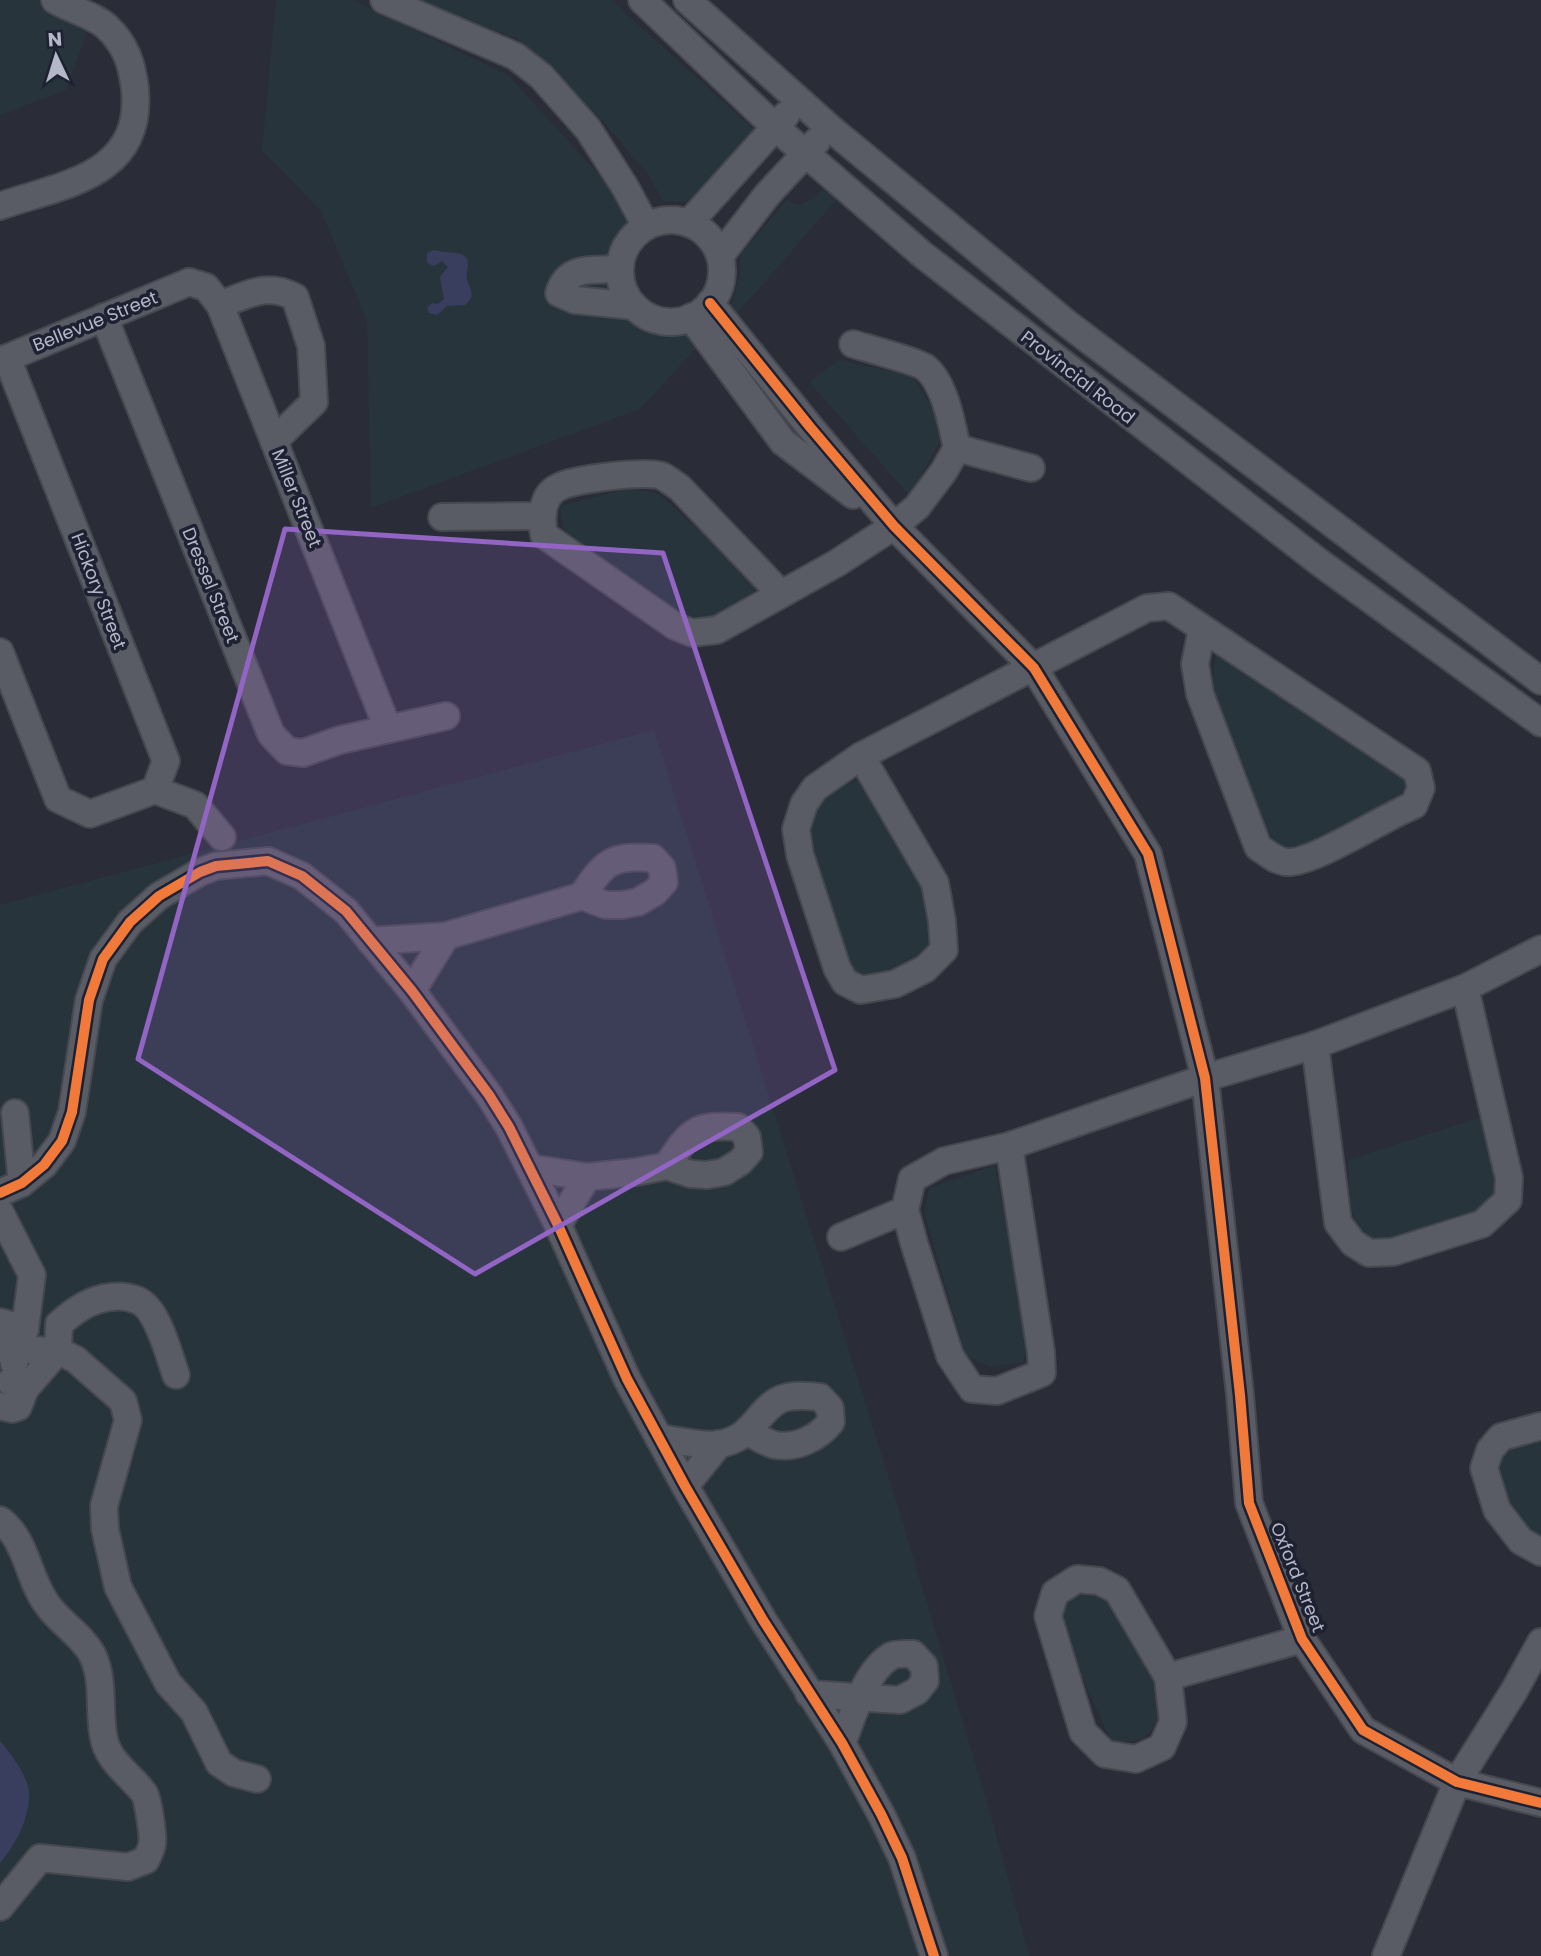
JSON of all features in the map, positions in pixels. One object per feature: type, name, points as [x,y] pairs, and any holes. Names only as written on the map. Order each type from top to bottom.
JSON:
[{"type":"street","points":[[384,0],[515,56],[541,76],[588,129],[646,226]]},
{"type":"street","name":"Provincial Road","points":[[642,0],[775,127],[923,255],[1349,584],[1541,723]]},
{"type":"street","name":"Provincial Road","points":[[687,0],[799,102],[1069,325],[1541,681]]},
{"type":"street","points":[[0,206],[92,175],[124,148],[136,109],[132,66],[121,42],[105,25],[57,1]]},
{"type":"street","points":[[689,223],[799,102]]},
{"type":"street","points":[[720,256],[767,195],[830,128]]},
{"type":"street","points":[[674,220],[689,223],[713,242],[720,256],[720,281],[701,310],[676,321],[661,321],[646,315],[634,306],[626,295],[620,269],[623,252],[632,237],[646,226],[674,220]]},
{"type":"street","points":[[620,269],[573,272],[563,281],[559,293],[575,300],[634,306]]},
{"type":"street","points":[[2,360],[189,282]]},
{"type":"street","name":"Miller Street","points":[[189,282],[206,287],[220,305],[388,729]]},
{"type":"street","name":"Bellevue Street","points":[[2,360],[189,282]]},
{"type":"street","points":[[220,305],[262,289],[282,290],[295,297],[312,346],[314,402],[274,441]]},
{"type":"street","name":"Oxford Street","points":[[701,310],[894,526],[1034,668],[1148,854],[1205,1078],[1240,1395],[1249,1503],[1303,1639],[1363,1730],[1457,1782],[1541,1803]]},
{"type":"street","name":"Dressel Street","points":[[104,317],[271,734],[287,751],[303,752],[446,716]]},
{"type":"street","points":[[781,594],[680,488],[660,475],[633,472],[558,487],[548,497],[541,516],[544,535],[675,626],[692,633],[717,630],[837,563],[894,526],[917,507],[944,471],[957,448],[940,388],[925,367],[853,344]]},
{"type":"street","name":"Hickory Street","points":[[2,360],[166,761],[155,790]]},
{"type":"street","points":[[957,448],[1031,468]]},
{"type":"street","points":[[442,517],[541,516]]},
{"type":"street","points":[[1349,584],[1373,554]]},
{"type":"street","points":[[861,757],[935,883],[944,950],[925,969],[895,984],[861,990],[845,982],[837,968],[800,855],[796,829],[804,804],[815,788],[861,757],[1147,608],[1169,606],[1417,771],[1421,788],[1414,805],[1304,861],[1284,863],[1258,847],[1200,694],[1195,664],[1202,629]]},
{"type":"street","points":[[0,652],[58,799],[90,814],[155,790],[195,805],[222,837]]},
{"type":"street","points":[[11,1188],[44,1165],[62,1141],[72,1112],[89,1000],[103,959],[130,922],[159,896],[200,872],[216,866],[268,861],[302,876],[346,911],[412,991],[489,1095],[530,1168],[627,1379],[685,1486],[809,1694],[842,1743],[881,1814],[902,1858],[934,1956]]},
{"type":"street","points":[[370,941],[446,936],[582,896]]},
{"type":"street","points":[[412,991],[446,936]]},
{"type":"street","points":[[1009,1146],[1042,1373],[997,1391],[972,1389],[950,1356],[905,1210],[912,1179],[944,1161],[1009,1146],[1205,1078],[1315,1045],[1465,988],[1541,949]]},
{"type":"street","points":[[1315,1045],[1338,1223],[1353,1243],[1369,1253],[1393,1252],[1482,1224],[1508,1200],[1509,1178],[1465,988]]},
{"type":"street","points":[[11,1188],[15,1113]]},
{"type":"street","points":[[530,1168],[587,1177],[667,1166]]},
{"type":"street","points":[[558,1225],[587,1177]]},
{"type":"street","points":[[841,1237],[905,1210]]},
{"type":"street","points":[[0,1212],[32,1275],[11,1338],[6,1399]]},
{"type":"street","points":[[6,1399],[58,1351],[59,1324],[96,1299],[120,1296],[139,1300],[160,1328],[176,1375]]},
{"type":"street","points":[[11,1338],[58,1351],[75,1359],[123,1401],[128,1420],[104,1506],[105,1529],[118,1587],[167,1683],[194,1712],[219,1763],[234,1773],[257,1779]]},
{"type":"street","points":[[1541,1426],[1501,1437],[1490,1450],[1484,1468],[1497,1510],[1521,1541],[1541,1552]]},
{"type":"street","points":[[659,1438],[719,1444],[748,1432]]},
{"type":"street","points":[[685,1486],[719,1444]]},
{"type":"street","points":[[0,1520],[10,1528],[22,1547],[31,1578],[48,1606],[92,1653],[98,1672],[103,1708],[102,1729],[106,1746],[129,1778],[146,1795],[153,1843],[146,1860],[128,1867],[40,1858],[0,1907]]},
{"type":"street","points":[[1077,1579],[1099,1581],[1117,1590],[1168,1677],[1173,1721],[1162,1746],[1136,1759],[1105,1754],[1083,1732],[1048,1616],[1055,1592],[1077,1579]]},
{"type":"street","points":[[1168,1677],[1303,1639]]},
{"type":"street","points":[[1387,1956],[1457,1782],[1541,1642]]},
{"type":"street","points":[[809,1694],[860,1698],[842,1743]]},
{"type":"highlighted area","points":[[285,529],[663,553],[835,1070],[475,1274],[138,1059]]},
{"type":"shaded area","points":[[0,0],[40,0],[88,30],[66,90],[0,115]]},
{"type":"shaded area","points":[[276,0],[353,0],[508,75],[614,191],[633,222],[620,235],[613,254],[615,281],[624,311],[656,336],[694,336],[702,342],[640,409],[371,508],[367,321],[321,211],[262,151]]},
{"type":"shaded area","points":[[415,0],[611,0],[758,133],[687,202],[663,201],[647,173],[598,116],[544,69],[516,38]]},
{"type":"shaded area","points":[[823,189],[837,199],[736,315],[731,305],[740,275],[740,255],[787,199],[797,205],[811,200]]},
{"type":"shaded area","points":[[839,360],[913,376],[935,413],[941,439],[910,496],[809,382]]},
{"type":"shaded area","points":[[630,488],[659,494],[760,586],[719,619],[677,618],[564,534],[560,506]]},
{"type":"shaded area","points":[[1216,654],[1406,772],[1410,792],[1300,851],[1274,843],[1210,695]]},
{"type":"shaded area","points":[[654,730],[897,1504],[991,1816],[1029,1956],[0,1956],[0,905]]},
{"type":"shaded area","points":[[858,779],[927,887],[937,944],[897,978],[859,978],[841,965],[807,835],[822,798]]},
{"type":"shaded area","points":[[1485,1116],[1500,1173],[1498,1191],[1482,1211],[1390,1244],[1368,1242],[1353,1214],[1348,1160]]},
{"type":"shaded area","points":[[995,1165],[1028,1343],[1023,1362],[990,1367],[965,1355],[924,1212],[929,1188]]},
{"type":"shaded area","points":[[1541,1440],[1541,1542],[1512,1512],[1498,1482],[1496,1467],[1499,1455],[1508,1446]]},
{"type":"shaded area","points":[[1091,1590],[1110,1600],[1153,1675],[1161,1715],[1151,1731],[1137,1740],[1111,1741],[1057,1621],[1062,1603]]},
{"type":"water","points":[[434,250],[466,257],[467,280],[472,293],[471,299],[465,305],[447,306],[437,315],[429,313],[427,308],[444,299],[440,277],[448,267],[442,261],[434,266],[427,263],[427,253]]},
{"type":"water","points":[[0,1741],[22,1773],[28,1786],[29,1802],[20,1831],[0,1863]]},
{"type":"cycle path","points":[[710,303],[894,526],[1034,668],[1148,854],[1205,1078],[1240,1395],[1249,1503],[1302,1639],[1363,1730],[1457,1782],[1541,1803]]},
{"type":"cycle path","points":[[0,1193],[22,1183],[44,1165],[62,1141],[72,1112],[89,1000],[103,959],[130,922],[159,896],[200,872],[216,866],[268,861],[302,876],[346,911],[412,991],[489,1095],[509,1127],[558,1225],[627,1379],[763,1620],[842,1743],[881,1814],[902,1858],[934,1956]]}]
